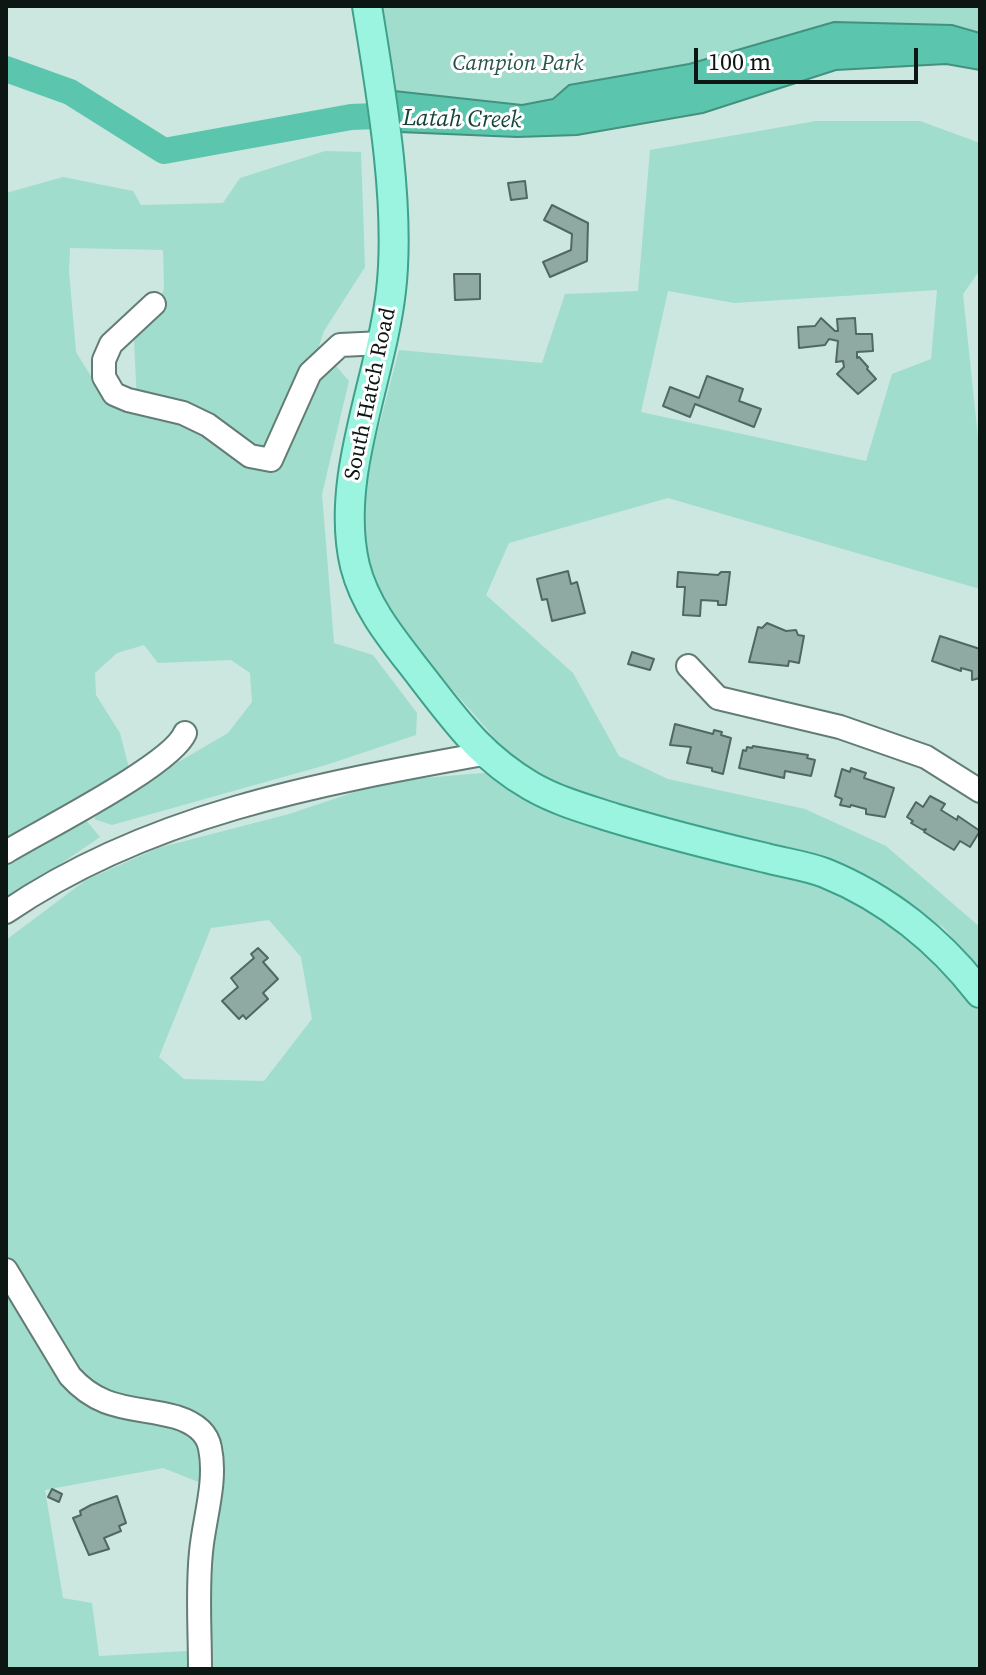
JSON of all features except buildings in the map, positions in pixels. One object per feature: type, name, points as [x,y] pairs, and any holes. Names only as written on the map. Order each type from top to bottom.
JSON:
[{"type":"main road","name":"South Hatch Road","points":[[367,6],[389,171],[394,241],[392,289],[383,343],[359,440],[351,486],[349,531],[363,593],[389,637],[483,754],[532,787],[573,805],[657,831],[825,873],[911,922],[938,944],[980,993]]},
{"type":"street","points":[[154,304],[111,344],[104,360],[104,377],[114,394],[183,413],[208,425],[250,456],[271,460],[310,373],[340,345],[383,343]]},
{"type":"street","points":[[688,666],[718,698],[840,727],[926,757],[980,791]]},
{"type":"street","points":[[6,852],[174,751],[185,733]]},
{"type":"street","points":[[6,912],[39,889],[118,848],[215,813],[312,787],[483,754]]},
{"type":"street","points":[[6,1270],[80,1388],[102,1402],[189,1422],[206,1437],[212,1476],[201,1554],[200,1669]]},
{"type":"green space","name":"Campion Park","points":[[383,6],[980,6],[980,53],[948,46],[698,89],[395,124]]},
{"type":"green space","points":[[816,121],[920,121],[980,143],[980,270],[963,294],[980,457],[980,589],[668,498],[509,543],[486,595],[573,673],[619,756],[668,779],[805,809],[886,846],[980,927],[980,971],[944,928],[886,890],[558,785],[505,750],[410,641],[375,581],[361,526],[364,483],[399,350],[542,363],[565,294],[638,291],[650,150]],"holes":[[[937,290],[931,359],[892,374],[866,461],[641,412],[668,291],[734,303]]]},
{"type":"green space","points":[[325,151],[361,152],[365,267],[324,331],[319,346],[349,381],[322,494],[334,643],[373,655],[417,713],[416,735],[326,765],[112,825],[94,819],[103,808],[85,819],[100,837],[6,901],[6,193],[63,177],[133,191],[141,205],[223,203],[240,178]],"holes":[[[70,248],[163,250],[164,288],[158,307],[134,341],[137,403],[102,394],[76,352]],[[144,645],[158,663],[231,660],[250,673],[252,702],[228,733],[134,788],[120,733],[96,695],[95,673],[117,653]]]},
{"type":"green space","points":[[495,772],[612,834],[706,855],[844,893],[899,927],[949,969],[980,1008],[980,1669],[6,1669],[6,940],[86,880],[158,848],[289,814],[388,781]],"holes":[[[269,920],[301,957],[312,1019],[264,1081],[184,1079],[159,1057],[211,928]],[[163,1468],[201,1483],[187,1651],[99,1656],[92,1603],[63,1598],[45,1490]]]},
{"type":"water","points":[[834,22],[952,25],[980,33],[980,70],[946,64],[836,70],[703,113],[577,135],[517,137],[399,132],[394,91],[522,105],[553,99],[569,85],[689,64]]},
{"type":"waterway","name":"Latah Creek","points":[[6,69],[70,92],[164,151],[351,117],[402,115]]}]
